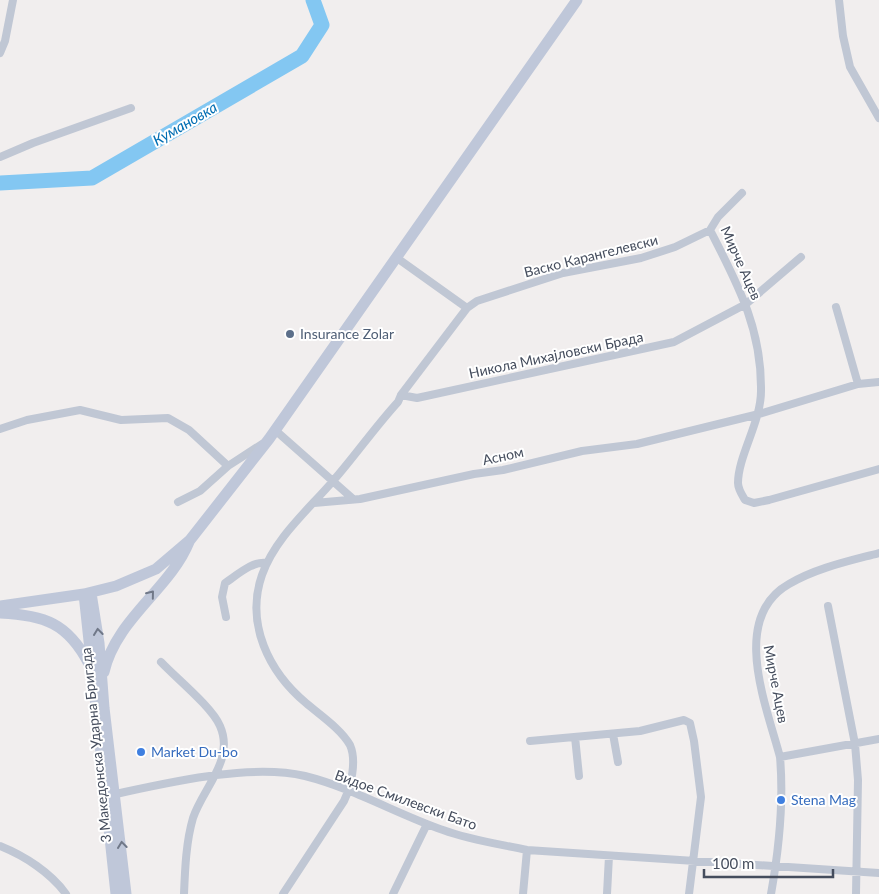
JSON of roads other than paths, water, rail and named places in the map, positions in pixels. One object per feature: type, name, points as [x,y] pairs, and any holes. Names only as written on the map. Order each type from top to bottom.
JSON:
[{"type":"main road","points":[[0,606],[88,593],[116,586],[156,569],[190,540],[272,435],[577,0]]},
{"type":"main road","points":[[116,894],[111,795],[94,693],[98,677],[114,645],[132,618],[184,556],[190,540]]},
{"type":"main road","points":[[88,593],[98,677]]},
{"type":"main road","points":[[0,613],[29,614],[65,630],[82,650],[98,677]]},
{"type":"main road","name":"3 Македонска Ударна Бригада","points":[[111,795],[126,894]]},
{"type":"street","points":[[0,53],[5,41],[13,0]]},
{"type":"street","points":[[839,0],[843,36],[850,67],[879,118]]},
{"type":"street","points":[[0,157],[33,143],[131,108]]},
{"type":"street","name":"Мирче Ацев","points":[[742,193],[718,217],[710,230],[746,304],[757,346],[762,391],[759,414],[738,482],[745,500],[754,503],[770,500],[879,469]]},
{"type":"street","name":"Васко Карангелевски","points":[[401,395],[467,308],[492,295],[563,273],[642,258],[675,248],[710,230]]},
{"type":"street","name":"Никола Михајловски Брада","points":[[401,395],[417,398],[674,342],[746,304],[801,257]]},
{"type":"street","points":[[396,258],[467,308]]},
{"type":"street","points":[[836,307],[858,384]]},
{"type":"street","points":[[759,414],[858,384],[879,382]]},
{"type":"street","points":[[283,894],[349,792],[353,763],[350,746],[341,734],[281,680],[270,662],[264,645],[257,609],[262,577],[267,563],[291,528],[333,482],[398,402],[401,395]]},
{"type":"street","points":[[0,429],[27,420],[80,410],[120,420],[168,418],[190,430],[228,466]]},
{"type":"street","name":"Асном","points":[[314,503],[352,498],[360,499],[474,474],[502,470],[582,451],[637,444],[759,414]]},
{"type":"street","points":[[178,502],[200,491],[228,466],[272,435],[352,498]]},
{"type":"street","name":"Мирче Ацев","points":[[771,894],[776,865],[781,808],[780,758],[758,670],[755,647],[756,628],[772,598],[787,585],[812,573],[879,553]]},
{"type":"street","points":[[226,617],[222,597],[225,584],[252,565],[260,562],[267,563]]},
{"type":"street","points":[[828,606],[855,744],[858,780],[856,894]]},
{"type":"street","points":[[161,662],[219,724],[224,736],[220,767],[207,788],[194,817],[186,862],[184,894]]},
{"type":"street","points":[[530,741],[640,732],[684,720],[690,723],[701,797],[699,830],[692,860],[689,894]]},
{"type":"street","points":[[613,734],[618,762]]},
{"type":"street","points":[[576,737],[579,776]]},
{"type":"street","points":[[780,758],[879,739]]},
{"type":"street","name":"Видое Смилевски Бато","points":[[111,795],[237,773],[284,773],[306,776],[427,824],[472,839],[527,850],[879,873]]},
{"type":"street","points":[[394,894],[427,824]]},
{"type":"street","points":[[0,846],[31,862],[59,884],[66,894]]},
{"type":"street","points":[[523,894],[527,850]]},
{"type":"street","points":[[607,894],[609,856]]},
{"type":"waterway","name":"Кумановка","points":[[0,183],[92,178],[302,56],[322,25],[313,0]]},
{"type":"place","name":"Insurance Zolar","points":[[290,334]]},
{"type":"place","name":"Market Du-bo","points":[[141,752]]},
{"type":"place","name":"Stena Mag","points":[[781,800]]}]
